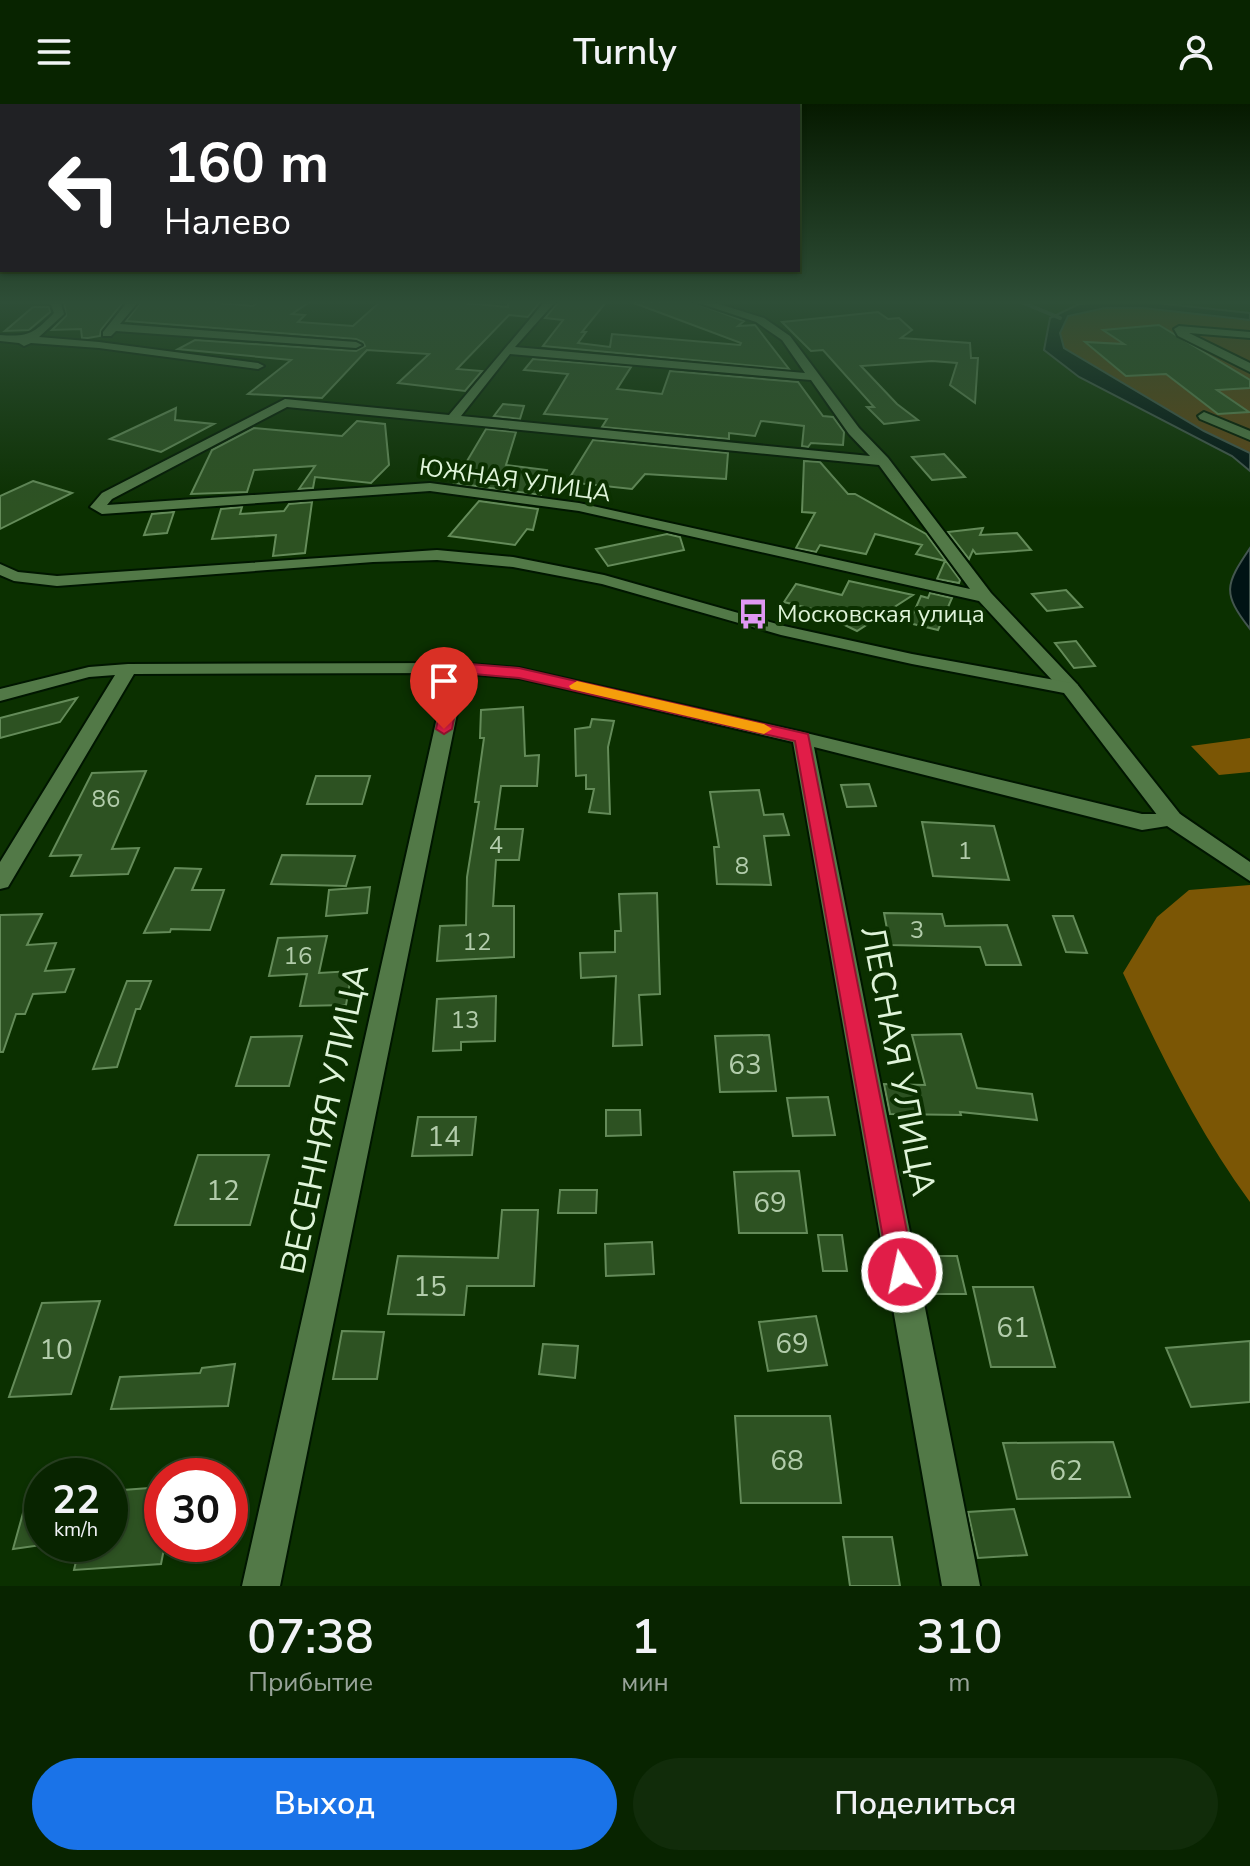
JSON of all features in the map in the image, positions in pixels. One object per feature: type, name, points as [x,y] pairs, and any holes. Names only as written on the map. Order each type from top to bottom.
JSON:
[{"type":"street","name":"ЮЖНАЯ УЛИЦА","points":[[491,370],[452,419],[285,403],[107,496],[97,507],[102,510],[430,487],[579,507],[985,597]]},
{"type":"street","points":[[736,370],[814,377]]},
{"type":"street","points":[[809,370],[854,431],[883,461],[985,597],[1070,688],[1172,819],[1250,873]]},
{"type":"street","points":[[1204,416],[1250,436]]},
{"type":"street","points":[[452,419],[883,461]]},
{"type":"street","points":[[0,569],[14,576],[57,581],[373,557],[437,555],[513,562],[604,580],[781,630],[912,659],[1070,688]]},
{"type":"street","points":[[0,695],[89,672],[128,669],[457,668],[519,673],[802,738],[1142,822],[1172,819]]},
{"type":"street","name":"ВЕСЕННЯЯ УЛИЦА","points":[[261,1586],[457,668]]},
{"type":"street","points":[[0,881],[128,669]]},
{"type":"street","name":"ЛЕСНАЯ УЛИЦА","points":[[802,738],[961,1586]]},
{"type":"shaded area","points":[[1070,370],[1101,370],[1204,431],[1250,453],[1250,471],[1232,456]]},
{"type":"shaded area","points":[[1101,370],[1250,370],[1250,453],[1204,431]]},
{"type":"shaded area","points":[[1250,548],[1250,629],[1235,606],[1230,589],[1236,571]]},
{"type":"shaded area","points":[[1250,738],[1250,772],[1219,775],[1191,746]]},
{"type":"shaded area","points":[[1250,885],[1250,1202],[1213,1148],[1181,1091],[1123,973],[1157,917],[1189,890]]},
{"type":"building","points":[[278,370],[348,370],[322,398],[248,394]]},
{"type":"building","points":[[412,370],[482,371],[465,391],[398,383]]},
{"type":"building","points":[[526,370],[629,370],[617,389],[662,394],[670,371],[798,382],[823,416],[833,417],[844,432],[843,445],[811,443],[808,447],[802,446],[804,426],[761,421],[755,436],[729,433],[729,439],[602,427],[607,419],[544,414],[568,374]]},
{"type":"building","points":[[841,370],[865,370],[897,404],[918,420],[884,424],[867,407],[874,407]]},
{"type":"building","points":[[955,370],[977,370],[975,403],[950,385]]},
{"type":"building","points":[[1119,370],[1234,370],[1250,380],[1250,388],[1217,390],[1249,412],[1218,414],[1166,374],[1126,376]]},
{"type":"building","points":[[503,404],[524,406],[520,419],[494,416]]},
{"type":"building","points":[[176,408],[175,420],[214,424],[161,452],[110,439]]},
{"type":"building","points":[[357,421],[385,424],[389,465],[371,483],[315,477],[313,488],[299,489],[315,466],[254,470],[247,492],[191,494],[212,450],[254,428],[342,436]]},
{"type":"building","points":[[486,429],[516,432],[506,465],[547,470],[541,495],[454,483]]},
{"type":"building","points":[[593,440],[728,453],[726,479],[645,474],[632,489],[567,482]]},
{"type":"building","points":[[944,454],[965,477],[932,480],[912,457]]},
{"type":"building","points":[[804,461],[820,462],[848,494],[855,494],[926,534],[960,580],[959,583],[937,579],[945,561],[916,554],[922,545],[875,534],[866,554],[820,545],[816,552],[796,548],[815,513],[802,512]]},
{"type":"building","points":[[33,481],[72,493],[0,529],[0,496]]},
{"type":"building","points":[[479,501],[538,509],[533,530],[527,529],[515,545],[449,536]]},
{"type":"building","points":[[312,502],[305,553],[273,556],[276,535],[212,539],[221,509],[242,507],[240,514],[284,511],[289,504]]},
{"type":"building","points":[[174,512],[167,533],[144,535],[152,514]]},
{"type":"building","points":[[983,528],[980,535],[1017,533],[1031,550],[976,554],[973,550],[969,559],[948,532]]},
{"type":"building","points":[[667,534],[680,537],[684,550],[608,566],[596,549]]},
{"type":"building","points":[[849,581],[913,595],[857,631],[812,609],[784,602],[796,584],[842,595]]},
{"type":"building","points":[[1066,590],[1082,607],[1047,611],[1032,594]]},
{"type":"building","points":[[930,593],[952,598],[938,630],[909,623],[921,596],[928,598]]},
{"type":"building","points":[[1076,641],[1095,666],[1074,668],[1055,643]]},
{"type":"building","points":[[77,698],[60,722],[0,738],[0,718]]},
{"type":"building","points":[[523,707],[525,756],[539,755],[537,786],[501,786],[495,829],[523,829],[519,860],[496,860],[493,906],[514,906],[514,957],[437,961],[440,926],[466,925],[467,877],[479,802],[475,802],[484,738],[480,738],[481,710]]},
{"type":"building","points":[[592,719],[614,721],[608,747],[610,814],[589,812],[594,789],[586,789],[586,775],[576,776],[575,729],[590,727]]},
{"type":"building","points":[[146,771],[112,849],[139,848],[128,874],[71,876],[81,855],[50,856],[92,773]]},
{"type":"building","points":[[316,776],[370,776],[362,804],[307,804]]},
{"type":"building","points":[[869,784],[876,806],[847,807],[841,785]]},
{"type":"building","points":[[759,790],[764,815],[783,814],[789,835],[764,836],[771,885],[717,884],[714,847],[719,847],[710,792]]},
{"type":"building","points":[[922,822],[994,826],[1009,880],[933,876]]},
{"type":"building","points":[[282,855],[355,856],[346,886],[271,884]]},
{"type":"building","points":[[175,868],[201,869],[192,890],[224,890],[210,930],[171,929],[170,932],[144,933]]},
{"type":"building","points":[[370,887],[367,913],[326,916],[329,890]]},
{"type":"building","points":[[657,893],[660,994],[639,995],[642,1045],[613,1046],[616,976],[581,978],[580,953],[615,952],[615,931],[621,931],[619,894]]},
{"type":"building","points":[[884,913],[942,914],[945,926],[1007,925],[1021,965],[986,965],[980,947],[890,945]]},
{"type":"building","points":[[42,914],[27,945],[56,943],[45,971],[74,969],[65,992],[33,994],[25,1014],[16,1014],[3,1052],[0,1052],[0,915]]},
{"type":"building","points":[[1053,916],[1073,916],[1087,953],[1066,952]]},
{"type":"building","points":[[327,936],[319,973],[352,971],[346,1005],[300,1006],[307,974],[269,976],[278,938]]},
{"type":"building","points":[[127,981],[151,981],[140,1009],[136,1009],[117,1067],[93,1069]]},
{"type":"building","points":[[496,996],[495,1041],[461,1042],[461,1050],[433,1051],[437,999]]},
{"type":"building","points":[[961,1034],[977,1088],[1032,1094],[1037,1120],[960,1112],[961,1115],[890,1114],[884,1084],[925,1085],[912,1035]]},
{"type":"building","points":[[769,1035],[776,1091],[720,1092],[715,1036]]},
{"type":"building","points":[[302,1036],[289,1086],[236,1086],[251,1037]]},
{"type":"building","points":[[828,1097],[835,1135],[793,1136],[787,1098]]},
{"type":"building","points":[[606,1110],[640,1110],[641,1135],[606,1136]]},
{"type":"building","points":[[418,1117],[476,1117],[472,1155],[412,1156]]},
{"type":"building","points":[[198,1155],[269,1155],[250,1225],[175,1225]]},
{"type":"building","points":[[799,1171],[807,1233],[739,1233],[734,1172]]},
{"type":"building","points":[[560,1190],[597,1190],[596,1213],[558,1213]]},
{"type":"building","points":[[502,1210],[538,1210],[534,1286],[467,1286],[464,1315],[388,1314],[398,1256],[498,1258]]},
{"type":"building","points":[[818,1235],[842,1235],[847,1271],[823,1271]]},
{"type":"building","points":[[652,1242],[654,1274],[606,1276],[605,1244]]},
{"type":"building","points":[[918,1256],[957,1256],[966,1294],[925,1294]]},
{"type":"building","points":[[973,1287],[1033,1287],[1055,1367],[991,1367]]},
{"type":"building","points":[[100,1301],[71,1394],[9,1397],[42,1303]]},
{"type":"building","points":[[816,1316],[827,1365],[768,1371],[759,1322]]},
{"type":"building","points":[[342,1331],[384,1332],[377,1379],[333,1379]]},
{"type":"building","points":[[1250,1341],[1250,1402],[1191,1407],[1166,1348]]},
{"type":"building","points":[[543,1344],[578,1346],[575,1378],[539,1374]]},
{"type":"building","points":[[235,1364],[228,1406],[111,1409],[120,1377],[200,1373],[202,1368]]},
{"type":"building","points":[[735,1416],[830,1416],[841,1503],[741,1503]]},
{"type":"building","points":[[1113,1442],[1130,1497],[1017,1499],[1003,1443]]},
{"type":"building","points":[[144,1488],[144,1562],[161,1564],[74,1570],[76,1562],[128,1562],[128,1490]]},
{"type":"building","points":[[1014,1509],[1027,1555],[978,1558],[968,1512]]},
{"type":"building","points":[[24,1510],[24,1547],[13,1549]]},
{"type":"building","points":[[843,1537],[892,1537],[900,1586],[850,1586]]},
{"type":"slow traffic","points":[[577,686],[764,729]]},
{"type":"place","name":"Московская улица","points":[[753,614]]},
{"type":"route","points":[[444,729],[457,668],[519,673],[802,738],[902,1272]]}]
